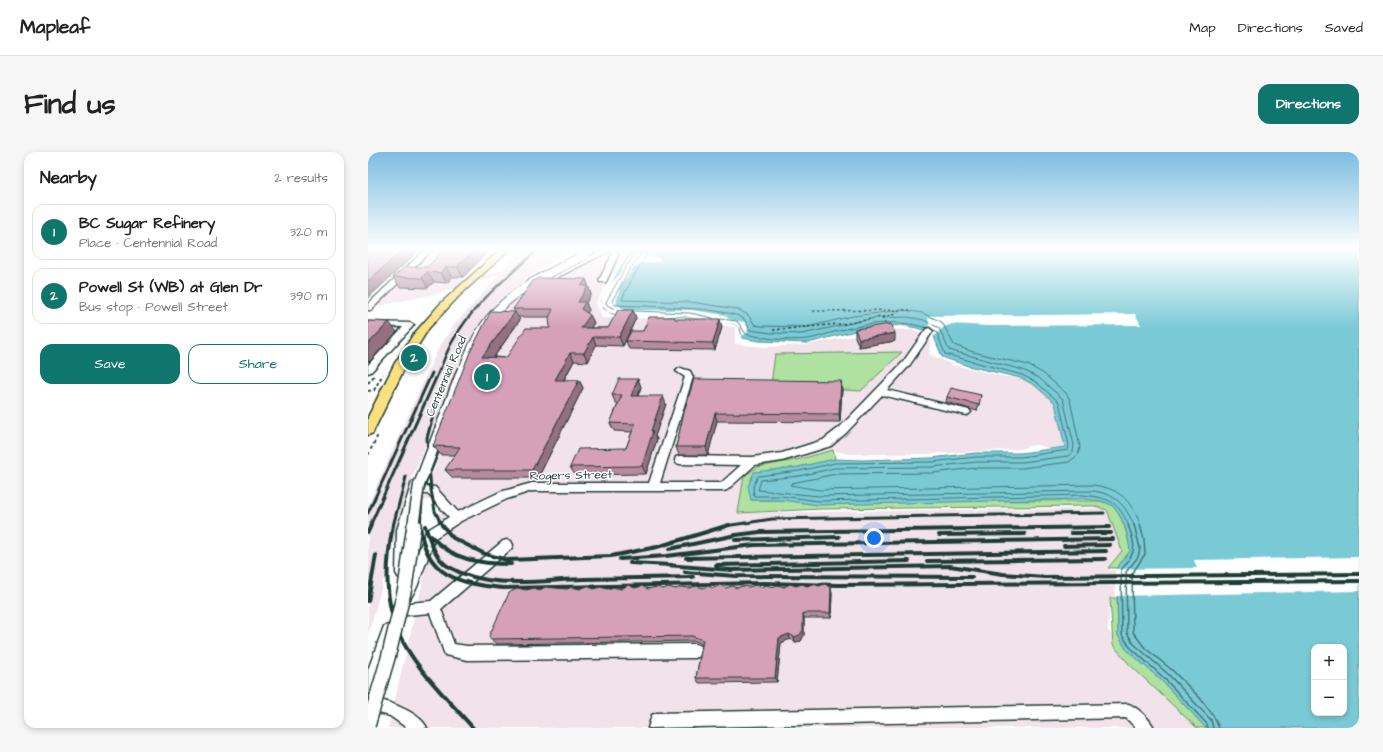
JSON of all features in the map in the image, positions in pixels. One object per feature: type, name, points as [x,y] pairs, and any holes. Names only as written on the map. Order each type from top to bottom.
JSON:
[{"type":"main road","points":[[368,430],[416,338],[436,314],[477,275]]},
{"type":"street","points":[[368,308],[403,275]]},
{"type":"street","points":[[368,726],[388,658],[405,588],[419,485],[468,356],[483,327],[502,306],[534,281],[546,275]]},
{"type":"street","name":"Centennial Road","points":[[397,610],[402,568],[403,530],[414,490],[460,367],[474,337],[485,321],[500,307],[524,290],[556,275]]},
{"type":"street","points":[[602,280],[605,275]]},
{"type":"street","points":[[368,324],[410,325],[372,372]]},
{"type":"street","points":[[680,460],[752,461],[782,457],[827,443],[906,364],[929,331]]},
{"type":"street","points":[[653,487],[689,377],[687,373],[680,371]]},
{"type":"street","points":[[880,391],[966,412]]},
{"type":"street","name":"Rogers Street","points":[[397,610],[413,583],[430,535],[457,518],[504,495],[532,487],[724,487],[752,461]]},
{"type":"street","points":[[414,490],[431,490],[457,518]]},
{"type":"street","points":[[368,689],[397,610],[434,607],[507,545]]},
{"type":"street","points":[[434,607],[450,650],[467,653],[694,651]]},
{"type":"street","points":[[368,703],[393,710],[420,728]]},
{"type":"street","points":[[655,728],[657,720],[1128,711],[1147,728]]},
{"type":"path","points":[[813,311],[910,310]]},
{"type":"path","points":[[773,330],[850,323],[898,314]]},
{"type":"path","points":[[882,317],[889,329]]},
{"type":"path","points":[[368,391],[374,390],[386,368]]},
{"type":"path","points":[[368,383],[372,372]]},
{"type":"shaded area","points":[[410,275],[468,275],[460,282],[486,275],[532,275],[498,301],[476,330],[466,347],[412,478],[368,636],[368,505],[437,351],[453,326],[499,275],[440,293],[368,308],[368,302],[385,298]]},
{"type":"shaded area","points":[[541,275],[612,275],[596,303],[602,318],[685,319],[684,321],[735,327],[735,344],[765,347],[806,345],[890,329],[915,330],[931,338],[929,354],[953,365],[1006,377],[1021,378],[1034,385],[1055,403],[1066,447],[1048,448],[1037,445],[1027,446],[1022,449],[929,454],[847,454],[833,450],[800,459],[757,467],[744,476],[738,513],[1104,508],[1112,522],[1122,551],[1108,570],[1197,568],[1359,591],[1110,597],[1108,630],[1140,674],[1197,728],[388,728],[442,501],[423,500],[478,351],[496,315]]},
{"type":"green space","points":[[902,352],[861,391],[771,385],[775,354]]},
{"type":"green space","points":[[833,450],[835,459],[798,467],[751,500],[1099,501],[1111,505],[1122,520],[1130,551],[1117,568],[1108,568],[1122,551],[1107,510],[1094,506],[821,509],[738,513],[744,476],[758,467],[800,459]]},
{"type":"green space","points":[[1110,598],[1117,598],[1118,635],[1126,649],[1162,681],[1206,728],[1197,728],[1130,665],[1113,645]]},
{"type":"water","points":[[617,275],[1359,275],[1359,728],[1206,728],[1162,681],[1126,649],[1118,635],[1117,568],[1130,551],[1122,519],[1115,508],[1108,503],[1097,500],[1083,499],[818,505],[781,500],[751,500],[748,486],[754,472],[798,467],[835,459],[862,460],[931,458],[976,453],[1021,453],[1065,447],[1055,403],[1034,385],[1021,378],[968,366],[942,357],[933,334],[917,328],[901,325],[855,331],[808,343],[759,341],[742,338],[740,328],[734,324],[690,317],[612,314],[603,308],[601,302]]},
{"type":"pier","points":[[628,275],[620,286],[616,304],[625,310],[691,310],[725,315],[729,319],[744,322],[748,327],[747,334],[742,335],[741,329],[734,324],[719,323],[684,316],[625,317],[608,312],[601,304],[602,299],[609,285],[618,276]]},
{"type":"pier","points":[[1135,314],[1141,325],[988,326],[952,324],[944,327],[932,338],[921,332],[929,325],[928,316]]},
{"type":"pier","points":[[1359,557],[1359,591],[1115,596],[1115,569],[1197,568],[1194,560]]},
{"type":"building","points":[[368,275],[375,275],[368,281]]},
{"type":"building","points":[[396,275],[425,275],[422,278],[393,277]]},
{"type":"building","points":[[539,278],[586,279],[581,286],[588,286],[578,302],[585,302],[581,309],[590,315],[581,328],[608,328],[618,310],[633,310],[619,337],[593,337],[584,353],[570,353],[555,380],[579,380],[532,470],[445,470],[460,447],[433,446],[470,352],[491,311],[515,312],[482,357],[506,358],[526,328],[550,328],[549,318],[553,309],[513,309],[533,281]]},
{"type":"building","points":[[649,317],[675,317],[675,319],[720,319],[713,343],[626,341],[631,331],[643,331]]},
{"type":"building","points":[[368,321],[389,322],[368,344]]},
{"type":"building","points":[[891,324],[895,333],[859,339],[855,329]]},
{"type":"building","points":[[619,379],[638,379],[631,396],[663,396],[651,431],[653,431],[642,466],[570,467],[578,449],[626,448],[635,424],[610,423],[622,395],[612,395]]},
{"type":"building","points":[[694,379],[841,381],[839,414],[715,413],[706,447],[676,447],[684,412]]},
{"type":"building","points":[[951,388],[981,395],[979,405],[947,397]]},
{"type":"building","points":[[790,584],[796,586],[802,584],[807,586],[813,584],[819,586],[825,584],[831,588],[830,613],[803,613],[803,630],[800,635],[794,637],[789,634],[779,638],[775,678],[696,678],[703,640],[692,636],[490,639],[489,636],[509,593],[518,588],[526,590],[534,588],[540,590],[545,587],[567,589],[572,587],[580,589],[587,586],[594,589],[600,587],[608,589],[613,587],[621,589],[628,585],[635,588],[642,586],[648,589],[657,587],[663,589],[668,587],[676,589],[681,587],[689,588],[697,586],[703,588],[708,586],[714,588],[720,585],[726,588],[732,586],[737,588],[742,586],[749,587],[755,585],[761,587],[767,585],[772,587],[778,585],[784,587]]},
{"type":"railway","points":[[440,370],[451,344],[459,330],[480,304],[509,275]]},
{"type":"railway","points":[[370,526],[440,369]]},
{"type":"railway","points":[[368,513],[432,373]]},
{"type":"railway","points":[[430,473],[427,438],[435,408]]},
{"type":"railway","points":[[430,473],[442,443]]},
{"type":"railway","points":[[420,525],[423,490],[430,473]]},
{"type":"railway","points":[[430,473],[435,511],[442,526]]},
{"type":"railway","points":[[393,526],[406,477]]},
{"type":"railway","points":[[726,526],[772,519],[1104,513]]},
{"type":"railway","points":[[368,532],[371,525]]},
{"type":"railway","points":[[393,525],[388,561],[388,591],[393,616],[402,639],[414,660],[473,728]]},
{"type":"railway","points":[[420,525],[423,542],[429,556],[437,566],[447,574],[472,584],[503,588],[765,583],[838,585],[1359,581]]},
{"type":"railway","points":[[442,525],[453,538],[485,554],[507,560],[611,556],[657,547],[726,526]]},
{"type":"railway","points":[[425,526],[431,543],[444,564],[464,574],[480,579],[533,582],[584,579],[693,577]]},
{"type":"railway","points":[[669,549],[736,535],[760,532],[1109,527]]},
{"type":"railway","points":[[1071,533],[1111,533]]},
{"type":"railway","points":[[939,535],[1025,534]]},
{"type":"railway","points":[[431,536],[448,550],[467,559],[488,563],[511,564]]},
{"type":"railway","points":[[735,540],[839,537]]},
{"type":"railway","points":[[620,559],[666,556],[754,545],[1113,539]]},
{"type":"railway","points":[[1064,546],[1110,545]]},
{"type":"railway","points":[[686,558],[1106,551]]},
{"type":"railway","points":[[368,601],[376,555]]},
{"type":"railway","points":[[927,561],[1105,559]]},
{"type":"railway","points":[[716,565],[909,561]]},
{"type":"railway","points":[[630,563],[672,565]]},
{"type":"railway","points":[[666,565],[731,570],[950,566],[1003,574],[1044,577],[1359,574]]},
{"type":"railway","points":[[685,572],[735,576],[972,577]]},
{"type":"place","name":"Powell St (WB) at Glen Dr","points":[[414,358]]},
{"type":"place","name":"BC Sugar Refinery","points":[[487,377]]}]
